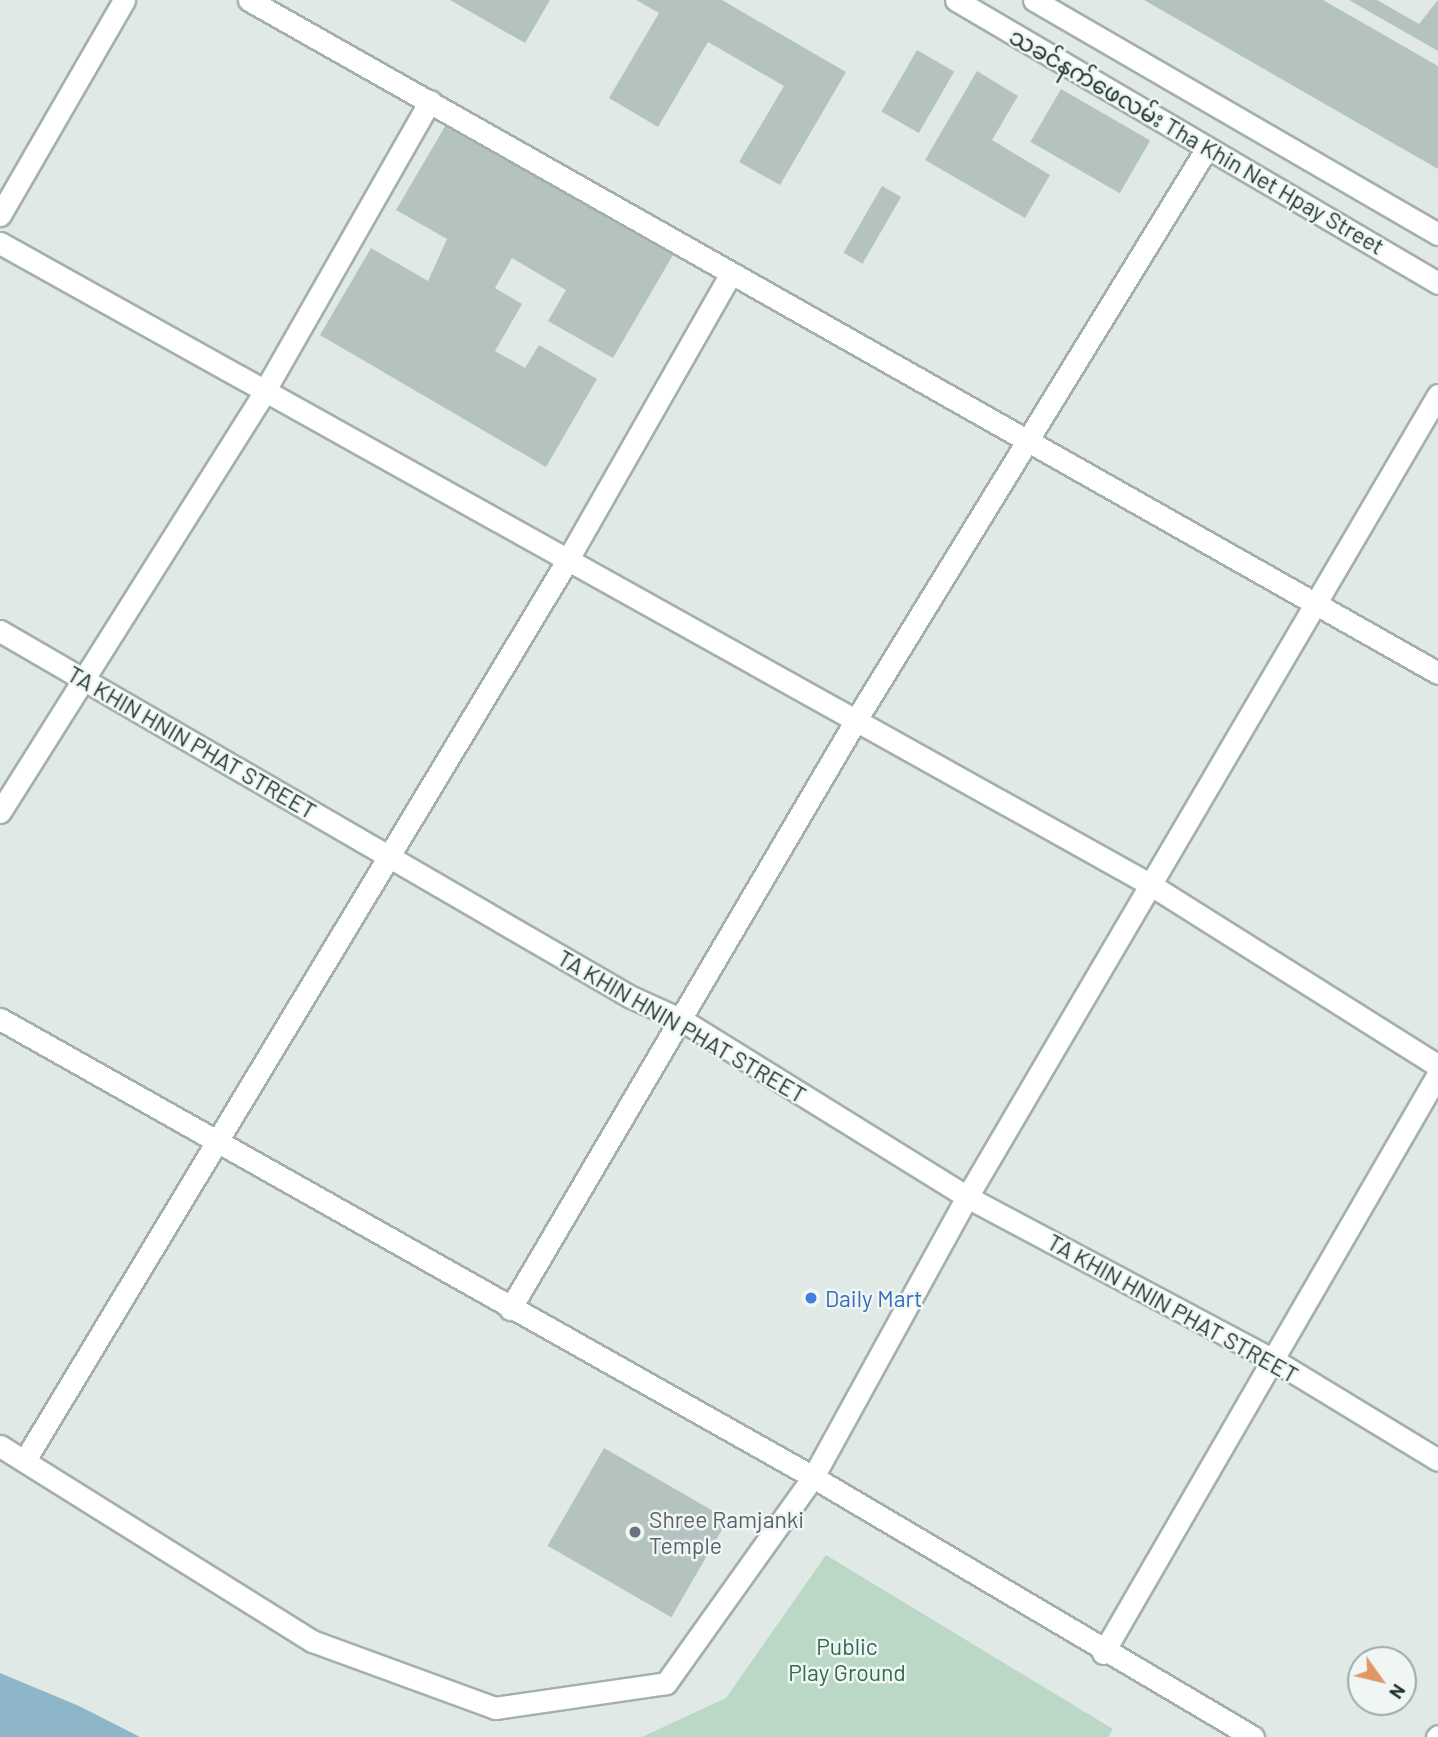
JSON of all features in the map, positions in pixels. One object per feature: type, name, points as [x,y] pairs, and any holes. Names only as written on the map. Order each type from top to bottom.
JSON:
[{"type":"street","points":[[0,215],[124,0]]},
{"type":"street","points":[[249,0],[1438,673]]},
{"type":"street","name":"သခင်နက်ဖေလမ်း Tha Khin Net Hpay Street","points":[[956,0],[1438,283]]},
{"type":"street","name":"သခင်နက်ဖေလမ်း Tha Khin Net Hpay Street","points":[[1034,0],[1438,234]]},
{"type":"street","points":[[0,811],[79,677],[264,392],[430,101]]},
{"type":"street","points":[[510,1309],[856,720],[1207,148]]},
{"type":"street","points":[[0,243],[1151,885],[1438,1066]]},
{"type":"street","points":[[24,1460],[218,1146],[568,559],[731,273]]},
{"type":"street","points":[[0,1446],[312,1640],[495,1708],[666,1683],[813,1476],[967,1197],[1151,885],[1312,603],[1438,395]]},
{"type":"street","name":"TA KHIN HNIN PHAT STREET","points":[[0,631],[389,856],[682,1020],[967,1197],[1272,1359],[1438,1460]]},
{"type":"street","points":[[0,1019],[218,1146],[813,1476],[1103,1653],[1253,1737]]},
{"type":"street","points":[[1103,1653],[1438,1073]]},
{"type":"green space","name":"Public Play Ground","points":[[826,1555],[1113,1729],[1108,1737],[642,1737],[726,1698]]},
{"type":"water","points":[[0,1673],[79,1706],[140,1737],[0,1737]]},
{"type":"building","points":[[450,0],[550,0],[525,43]]},
{"type":"building","points":[[636,0],[722,0],[846,72],[780,185],[739,162],[784,86],[708,42],[658,127],[609,98],[659,13]]},
{"type":"building","points":[[1144,0],[1323,0],[1438,66],[1438,169]]},
{"type":"building","points":[[1349,0],[1377,0],[1419,24],[1438,0],[1438,51]]},
{"type":"building","points":[[917,50],[954,72],[919,133],[882,111]]},
{"type":"building","points":[[977,71],[1018,96],[992,140],[1050,175],[1025,218],[925,160]]},
{"type":"building","points":[[1061,89],[1150,140],[1120,193],[1030,142]]},
{"type":"building","points":[[447,123],[673,255],[613,358],[548,321],[566,290],[512,258],[495,288],[522,304],[495,351],[525,368],[539,345],[597,379],[546,467],[320,335],[371,248],[428,281],[447,239],[396,210]]},
{"type":"building","points":[[882,186],[901,197],[863,264],[844,253]]},
{"type":"building","name":"Shree Ramjanki Temple","points":[[604,1448],[728,1520],[671,1617],[548,1546]]},
{"type":"place","name":"Daily Mart","points":[[811,1298]]},
{"type":"place","name":"Shree Ramjanki Temple","points":[[635,1532]]}]
